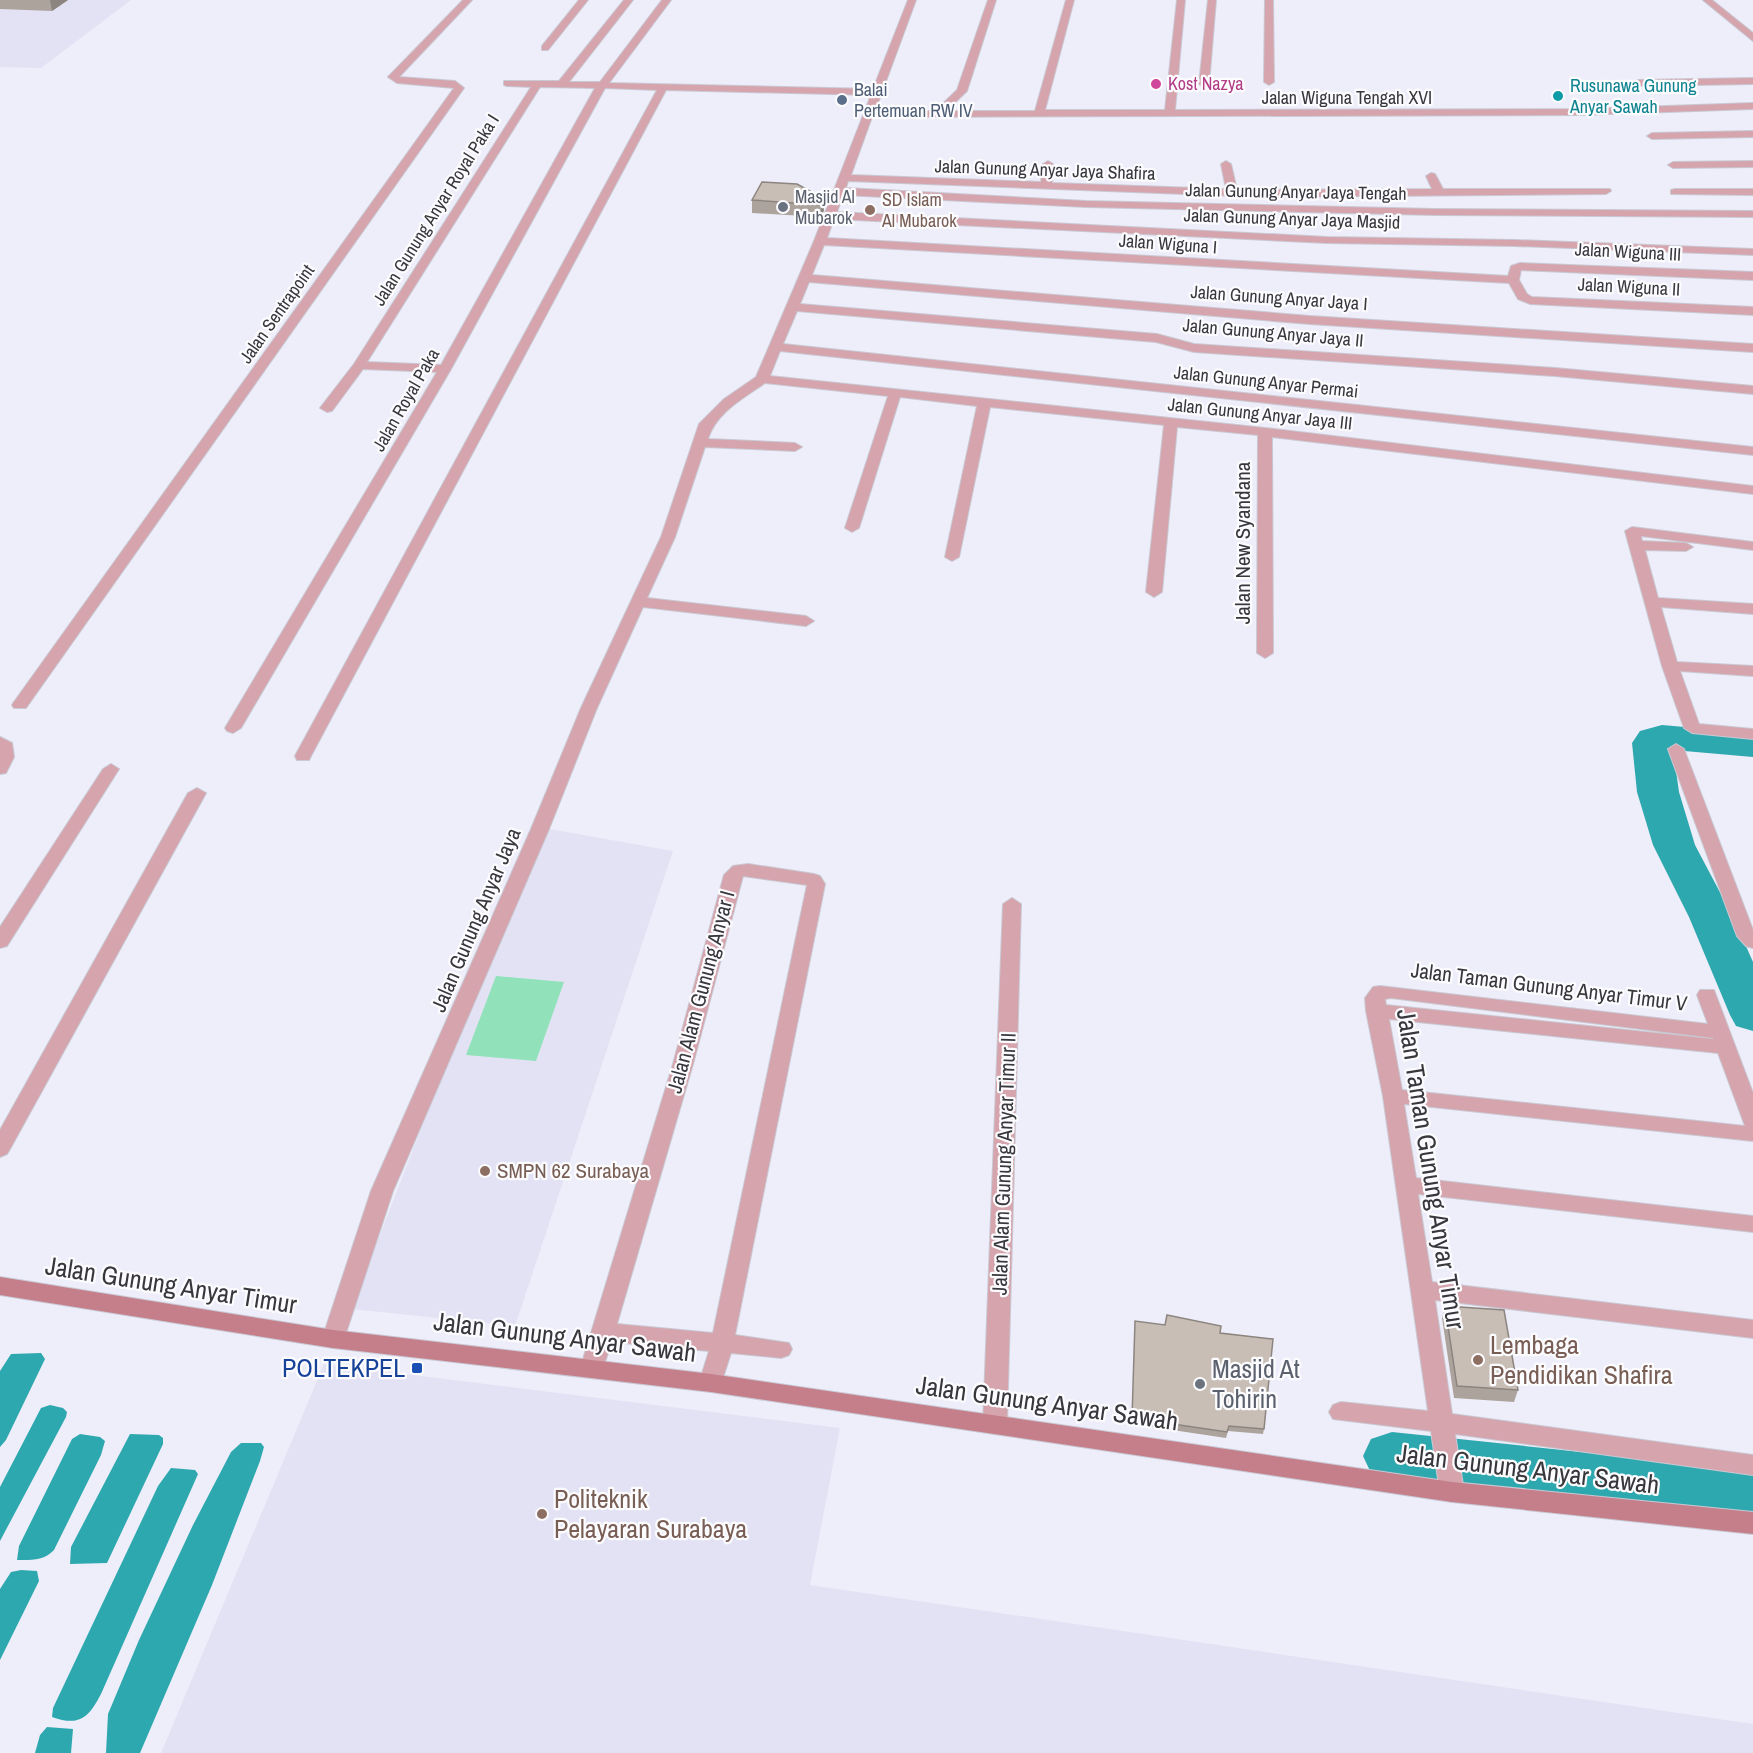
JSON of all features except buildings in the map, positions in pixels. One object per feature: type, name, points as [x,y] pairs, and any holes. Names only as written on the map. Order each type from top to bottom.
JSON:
[{"type":"street","name":"Jalan Sentrapoint","points":[[20,705],[459,88],[455,84],[397,80],[393,77],[468,0]]},
{"type":"street","points":[[545,48],[584,0]]},
{"type":"street","points":[[562,84],[629,0]]},
{"type":"street","name":"Jalan Royal Paka","points":[[233,728],[445,369],[602,85],[667,0]]},
{"type":"street","points":[[762,380],[820,241],[912,0]]},
{"type":"street","points":[[937,114],[962,91],[992,0]]},
{"type":"street","points":[[1039,114],[1070,0]]},
{"type":"street","points":[[1170,115],[1181,0]]},
{"type":"street","points":[[1204,84],[1212,0]]},
{"type":"street","points":[[1269,0],[1269,82]]},
{"type":"street","points":[[1707,0],[1753,38]]},
{"type":"street","points":[[1638,83],[1753,81]]},
{"type":"street","points":[[507,83],[875,92]]},
{"type":"street","name":"Jalan Gunung Anyar Royal Paka I","points":[[327,408],[362,360],[537,84]]},
{"type":"street","points":[[303,756],[663,87]]},
{"type":"street","name":"Jalan Wiguna Tengah XVI","points":[[867,116],[1633,110],[1753,106]]},
{"type":"street","points":[[1741,107],[1753,118]]},
{"type":"street","points":[[867,116],[1406,120],[1626,117],[1633,113],[1633,110]]},
{"type":"street","points":[[1652,136],[1753,134]]},
{"type":"street","points":[[1046,188],[1048,164]]},
{"type":"street","points":[[1226,164],[1232,193]]},
{"type":"street","points":[[1673,165],[1753,164]]},
{"type":"street","points":[[1431,176],[1440,194]]},
{"type":"street","name":"Jalan Gunung Anyar Jaya Shafira","points":[[843,178],[1046,188],[1232,193],[1606,192]]},
{"type":"street","name":"Jalan Gunung Anyar Jaya Tengah","points":[[838,191],[1132,205],[1435,212],[1753,214]]},
{"type":"street","points":[[1675,192],[1753,192]]},
{"type":"street","name":"Jalan Gunung Anyar Jaya Masjid","points":[[829,215],[1327,240],[1604,246],[1753,252]]},
{"type":"street","name":"Jalan Wiguna I","points":[[820,241],[1249,267],[1513,280]]},
{"type":"street","name":"Jalan Wiguna III","points":[[1513,280],[1515,268],[1520,266],[1753,276]]},
{"type":"street","name":"Jalan Gunung Anyar Jaya I","points":[[804,278],[1310,320],[1753,348]]},
{"type":"street","name":"Jalan Wiguna II","points":[[1513,280],[1522,296],[1530,300],[1753,311]]},
{"type":"street","name":"Jalan Gunung Anyar Jaya II","points":[[792,307],[1157,338],[1194,348],[1555,372],[1753,390]]},
{"type":"street","name":"Jalan Gunung Anyar Permai","points":[[774,347],[1753,451]]},
{"type":"street","points":[[362,360],[445,369]]},
{"type":"street","name":"Jalan Gunung Anyar Jaya III","points":[[762,380],[1265,432],[1753,490]]},
{"type":"street","name":"Jalan Gunung Anyar Jaya","points":[[333,1338],[382,1191],[671,525],[706,424],[729,402],[762,380]]},
{"type":"street","points":[[852,528],[895,393]]},
{"type":"street","points":[[952,557],[984,404]]},
{"type":"street","points":[[1154,592],[1171,423]]},
{"type":"street","name":"Jalan New Syandana","points":[[1265,432],[1265,653]]},
{"type":"street","points":[[699,443],[795,447]]},
{"type":"street","points":[[1753,547],[1634,530],[1670,666],[1692,728],[1753,734]]},
{"type":"street","points":[[638,602],[806,621]]},
{"type":"street","points":[[1653,602],[1753,609]]},
{"type":"street","points":[[1670,666],[1753,671]]},
{"type":"street","points":[[0,742],[6,747],[6,757],[0,769]]},
{"type":"street","points":[[1676,749],[1746,936],[1752,942]]},
{"type":"street","points":[[0,942],[111,769]]},
{"type":"street","points":[[0,1149],[197,794]]},
{"type":"street","name":"Jalan Alam Gunung Anyar I","points":[[592,1369],[683,1064],[733,875],[739,870],[748,870],[804,878],[816,884],[722,1344],[711,1383]]},
{"type":"street","name":"Jalan Alam Gunung Anyar Timur II","points":[[995,1425],[1012,904]]},
{"type":"street","points":[[1707,995],[1753,1121]]},
{"type":"street","name":"Jalan Taman Gunung Anyar Timur V","points":[[1375,1005],[1723,1040]]},
{"type":"street","name":"Jalan Taman Gunung Anyar Timur","points":[[1375,1005],[1393,1096],[1451,1485]]},
{"type":"street","points":[[1393,1096],[1753,1134]]},
{"type":"street","points":[[1406,1185],[1753,1224]]},
{"type":"street","name":"Jalan Gunung Anyar Timur","points":[[0,1286],[333,1338]]},
{"type":"street","points":[[1422,1290],[1753,1329]]},
{"type":"street","points":[[603,1332],[781,1348]]},
{"type":"street","name":"Jalan Gunung Anyar Sawah","points":[[333,1338],[711,1383],[995,1425],[1753,1523]]},
{"type":"street","points":[[1341,1412],[1442,1427],[1753,1465]]},
{"type":"shaded area","points":[[0,0],[131,0],[41,68],[0,67]]},
{"type":"shaded area","name":"SMPN 62 Surabaya","points":[[550,829],[673,851],[515,1326],[351,1309],[458,1034]]},
{"type":"shaded area","name":"Politeknik Pelayaran Surabaya","points":[[324,1364],[840,1428],[810,1585],[1753,1724],[1753,1753],[161,1753]]},
{"type":"green space","points":[[496,976],[564,982],[536,1061],[466,1055]]},
{"type":"water","points":[[41,1353],[45,1359],[6,1440],[0,1447],[0,1371],[11,1354]]},
{"type":"water","points":[[50,1405],[63,1408],[67,1412],[66,1417],[0,1541],[0,1487],[41,1408]]},
{"type":"water","points":[[80,1434],[100,1437],[105,1441],[101,1455],[54,1550],[42,1558],[17,1560],[19,1546],[72,1439]]},
{"type":"water","points":[[130,1434],[159,1435],[163,1438],[163,1444],[107,1563],[70,1564],[71,1547]]},
{"type":"water","points":[[241,1443],[261,1443],[264,1447],[260,1461],[212,1585],[140,1753],[106,1753],[108,1714],[139,1640],[193,1525],[231,1452]]},
{"type":"water","points":[[171,1468],[195,1470],[198,1474],[101,1694],[92,1709],[82,1718],[70,1721],[52,1717],[53,1708],[158,1486]]},
{"type":"water","points":[[37,1571],[39,1581],[0,1660],[0,1589],[11,1572]]},
{"type":"water","points":[[47,1727],[73,1729],[71,1753],[35,1753],[40,1735]]},
{"type":"waterway","points":[[1753,745],[1662,737],[1654,739],[1652,743],[1658,792],[1674,845],[1711,917],[1753,1015]]},
{"type":"waterway","points":[[1392,1456],[1753,1495]]},
{"type":"place","name":"Kost Nazya","points":[[1156,84]]},
{"type":"place","name":"Rusunawa Gunung Anyar Sawah","points":[[1558,96]]},
{"type":"place","name":"Balai Pertemuan RW IV","points":[[842,100]]},
{"type":"place","name":"Masjid Al Mubarok","points":[[783,207]]},
{"type":"place","name":"SD Islam Al Mubarok","points":[[870,210]]},
{"type":"place","name":"SMPN 62 Surabaya","points":[[485,1171]]},
{"type":"place","name":"Lembaga Pendidikan Shafira","points":[[1478,1360]]},
{"type":"place","name":"POLTEKPEL","points":[[417,1368]]},
{"type":"place","name":"Masjid At Tohirin","points":[[1200,1384]]},
{"type":"place","name":"Politeknik Pelayaran Surabaya","points":[[542,1514]]}]
